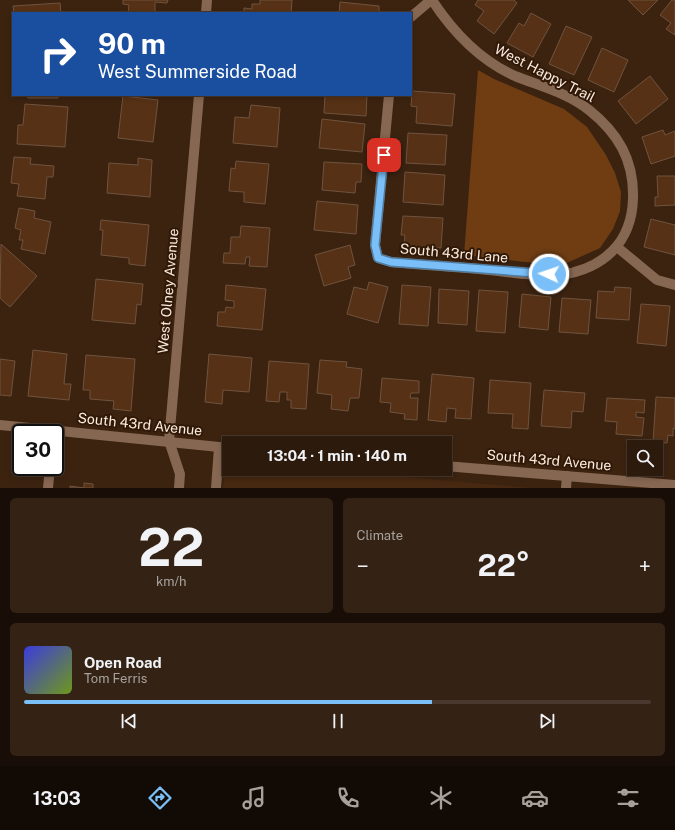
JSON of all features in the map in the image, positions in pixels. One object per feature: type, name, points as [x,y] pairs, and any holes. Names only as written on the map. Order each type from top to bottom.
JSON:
[{"type":"street","points":[[206,12],[207,0]]},
{"type":"street","points":[[412,15],[431,0]]},
{"type":"street","name":"West Happy Trail","points":[[431,0],[445,20],[477,53],[496,67],[558,92],[588,109],[606,125],[628,158],[632,177],[632,217],[626,233],[617,247]]},
{"type":"street","name":"West Olney Avenue","points":[[179,488],[180,474],[169,440],[198,96]]},
{"type":"street","name":"South 43rd Lane","points":[[389,96],[375,245],[378,258],[391,262],[559,275],[587,269],[602,261],[617,247]]},
{"type":"street","points":[[617,247],[657,280],[675,286]]},
{"type":"street","name":"South 43rd Avenue","points":[[0,424],[12,426]]},
{"type":"street","name":"South 43rd Avenue","points":[[64,432],[169,440],[222,447]]},
{"type":"street","points":[[216,488],[222,457]]},
{"type":"street","name":"South 43rd Avenue","points":[[452,467],[675,485]]},
{"type":"street","points":[[48,488],[49,476]]},
{"type":"street","points":[[566,488],[567,476]]},
{"type":"shaded area","points":[[478,70],[494,79],[564,109],[587,127],[606,155],[615,173],[621,192],[620,211],[613,229],[600,248],[560,266],[464,255]]},
{"type":"shaded area","points":[[224,476],[393,476],[533,488],[223,488]]},
{"type":"building","points":[[123,0],[168,0],[167,3],[155,2],[155,12],[128,12],[129,5],[123,4]]},
{"type":"building","points":[[260,0],[292,0],[291,12],[244,12],[244,8],[252,9],[252,4],[260,4]]},
{"type":"building","points":[[478,0],[514,0],[517,3],[494,34],[477,21],[484,11],[475,5]]},
{"type":"building","points":[[628,0],[658,0],[643,15]]},
{"type":"building","points":[[672,0],[675,0],[675,35],[666,29],[671,23],[660,15]]},
{"type":"building","points":[[340,2],[379,6],[379,12],[339,12]]},
{"type":"building","points":[[60,3],[61,12],[14,12],[13,6]]},
{"type":"building","points":[[531,13],[551,24],[533,57],[507,43],[519,23],[524,26]]},
{"type":"building","points":[[566,26],[592,37],[574,75],[549,64]]},
{"type":"building","points":[[602,48],[628,60],[614,92],[588,80]]},
{"type":"building","points":[[650,76],[668,99],[636,124],[618,101]]},
{"type":"building","points":[[412,91],[455,94],[452,126],[416,123],[417,107],[411,106]]},
{"type":"building","points":[[27,96],[58,96],[58,98],[28,98]]},
{"type":"building","points":[[123,96],[158,100],[153,142],[118,138]]},
{"type":"building","points":[[325,96],[367,96],[366,116],[324,113]]},
{"type":"building","points":[[25,104],[68,107],[65,147],[17,144],[18,125],[23,125]]},
{"type":"building","points":[[251,105],[280,108],[277,147],[233,143],[235,117],[249,118]]},
{"type":"building","points":[[322,119],[365,124],[362,152],[319,148]]},
{"type":"building","points":[[663,130],[665,135],[675,131],[675,156],[651,164],[642,137]]},
{"type":"building","points":[[408,133],[447,135],[445,165],[406,163]]},
{"type":"building","points":[[14,157],[31,158],[30,164],[54,166],[53,177],[47,177],[45,199],[17,196],[19,184],[11,183]]},
{"type":"building","points":[[138,158],[152,160],[150,197],[107,193],[109,163],[138,165]]},
{"type":"building","points":[[236,161],[269,164],[265,204],[244,202],[244,192],[229,191],[231,168],[235,169]]},
{"type":"building","points":[[324,162],[362,164],[361,182],[356,182],[355,193],[322,190]]},
{"type":"building","points":[[405,172],[445,175],[443,205],[403,202]]},
{"type":"building","points":[[657,176],[675,176],[675,205],[655,206],[655,197],[658,197]]},
{"type":"building","points":[[317,201],[358,205],[356,234],[314,230]]},
{"type":"building","points":[[19,208],[35,211],[34,218],[51,222],[45,254],[21,249],[23,240],[19,240],[21,230],[15,228]]},
{"type":"building","points":[[403,216],[443,218],[441,248],[404,246],[405,235],[401,235]]},
{"type":"building","points":[[651,219],[675,225],[675,255],[644,247]]},
{"type":"building","points":[[101,220],[149,225],[145,266],[129,264],[129,258],[101,255],[103,230],[100,230]]},
{"type":"building","points":[[241,226],[270,228],[267,267],[249,266],[250,257],[246,257],[245,264],[223,263],[224,253],[230,253],[231,237],[240,237]]},
{"type":"building","points":[[1,244],[37,276],[10,307],[0,298]]},
{"type":"building","points":[[350,245],[355,265],[348,267],[351,278],[324,286],[315,255]]},
{"type":"building","points":[[96,279],[143,284],[141,305],[137,304],[135,324],[92,320]]},
{"type":"building","points":[[369,282],[388,287],[378,323],[347,314],[354,287],[367,290]]},
{"type":"building","points":[[226,285],[266,289],[262,330],[217,326],[218,312],[225,312],[226,307],[234,308],[234,301],[225,300]]},
{"type":"building","points":[[402,285],[431,287],[428,326],[399,324]]},
{"type":"building","points":[[615,287],[631,288],[629,320],[596,318],[598,291],[614,292]]},
{"type":"building","points":[[439,289],[469,291],[467,325],[438,323]]},
{"type":"building","points":[[479,290],[508,292],[505,333],[476,331]]},
{"type":"building","points":[[522,294],[551,297],[548,330],[519,327]]},
{"type":"building","points":[[562,298],[591,300],[588,334],[559,332]]},
{"type":"building","points":[[641,304],[670,306],[666,346],[637,343]]},
{"type":"building","points":[[33,350],[67,354],[64,384],[71,384],[69,400],[28,396]]},
{"type":"building","points":[[209,354],[252,358],[249,392],[223,390],[222,404],[205,402]]},
{"type":"building","points":[[86,355],[135,359],[131,411],[113,409],[114,401],[90,399],[90,390],[83,390]]},
{"type":"building","points":[[0,359],[15,361],[11,396],[0,395]]},
{"type":"building","points":[[320,360],[347,362],[346,367],[362,369],[359,398],[350,398],[348,411],[331,409],[332,395],[317,393]]},
{"type":"building","points":[[269,361],[309,364],[306,409],[291,408],[291,400],[287,400],[287,392],[280,392],[279,402],[266,401]]},
{"type":"building","points":[[432,374],[474,378],[471,419],[455,418],[456,409],[447,408],[446,422],[428,420]]},
{"type":"building","points":[[382,378],[419,381],[419,393],[411,393],[410,398],[418,398],[417,420],[404,419],[405,414],[390,412],[391,403],[380,402]]},
{"type":"building","points":[[490,380],[531,383],[528,429],[512,428],[513,414],[488,413]]},
{"type":"building","points":[[544,390],[585,393],[583,412],[572,411],[571,428],[541,426]]},
{"type":"building","points":[[656,397],[675,398],[675,429],[673,428],[673,436],[668,435],[667,443],[663,443],[663,440],[653,440]]},
{"type":"building","points":[[607,398],[645,400],[644,413],[636,412],[636,417],[644,418],[642,436],[616,434],[617,422],[605,421]]},
{"type":"building","points":[[84,483],[93,484],[93,488],[84,488]]},
{"type":"building","points":[[70,486],[84,488],[70,488]]},
{"type":"route","points":[[384,155],[375,245],[378,258],[391,262],[549,274]]}]
